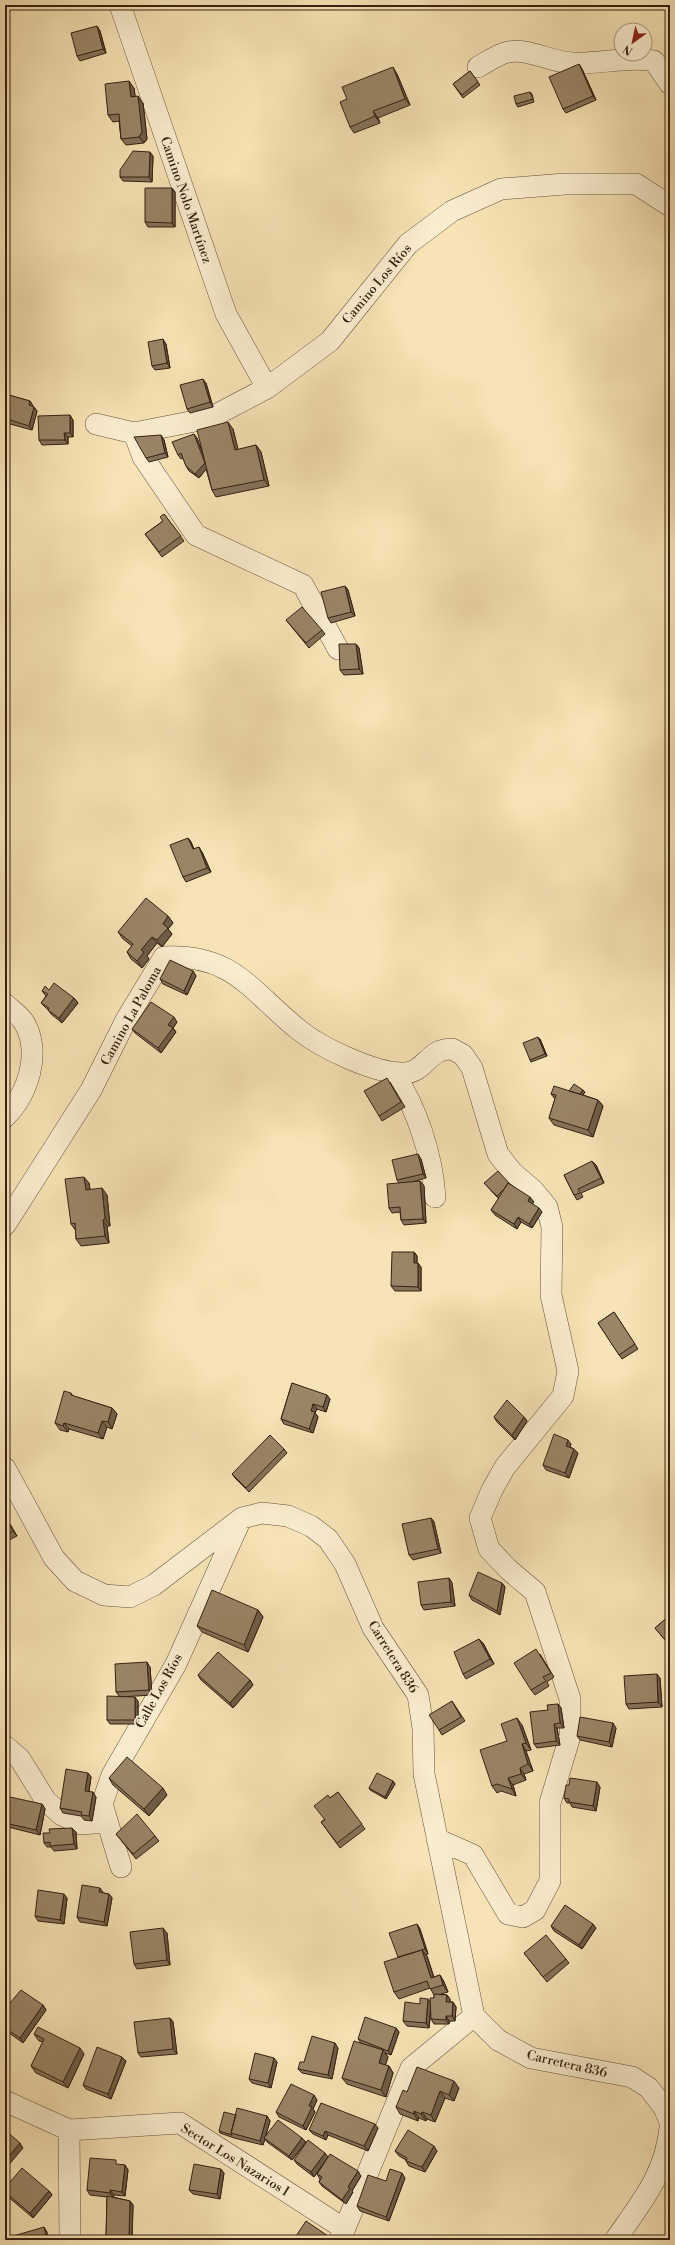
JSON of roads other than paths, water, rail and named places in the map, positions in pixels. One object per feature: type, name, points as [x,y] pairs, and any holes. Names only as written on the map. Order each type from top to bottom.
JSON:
[{"type":"street","name":"Camino Nolo Martínez","points":[[120,5],[226,314],[267,388]]},
{"type":"street","points":[[478,67],[507,52],[531,54],[557,61],[574,63],[637,58],[654,61],[670,84]]},
{"type":"street","name":"Camino Los Ríos","points":[[96,424],[134,433],[210,418],[267,388],[330,341],[408,244],[452,211],[501,189],[565,184],[636,184],[670,206]]},
{"type":"street","points":[[134,433],[143,457],[196,535],[303,584],[338,650]]},
{"type":"street","name":"Camino La Paloma","points":[[5,1224],[91,1090],[126,1020],[164,957],[178,957],[210,962],[244,979],[299,1030],[365,1066],[393,1072],[413,1072],[439,1051],[452,1049],[463,1055],[472,1068],[498,1154],[512,1172],[533,1190],[547,1207],[552,1227],[551,1295],[568,1371],[563,1396],[505,1467],[492,1490],[480,1518],[489,1549],[508,1570],[535,1592],[570,1699],[570,1736],[550,1803],[550,1881],[535,1910],[523,1917],[508,1914],[473,1855],[437,1839]]},
{"type":"street","points":[[5,1004],[24,1023],[31,1041],[33,1059],[27,1082],[5,1117]]},
{"type":"street","points":[[393,1072],[407,1094],[420,1129],[431,1165],[434,1197]]},
{"type":"street","name":"Carretera 836","points":[[5,1468],[54,1558],[75,1581],[104,1596],[130,1597],[154,1586],[242,1518],[262,1513],[288,1516],[311,1526],[328,1539],[345,1564],[373,1628],[418,1695],[423,1728],[424,1774],[474,2016],[498,2040],[531,2058],[632,2078],[649,2088],[664,2108],[670,2122]]},
{"type":"street","name":"Calle Los Ríos","points":[[121,1867],[102,1804],[112,1775],[176,1664],[242,1518]]},
{"type":"street","points":[[5,1746],[20,1759],[46,1801],[62,1815],[81,1824],[107,1822]]},
{"type":"street","name":"Sector Los Nazarios I","points":[[5,2101],[69,2130],[180,2123],[342,2234],[411,2068],[474,2016]]},
{"type":"street","points":[[615,2240],[654,2183],[666,2156],[670,2128]]},
{"type":"street","points":[[69,2130],[70,2240]]}]
